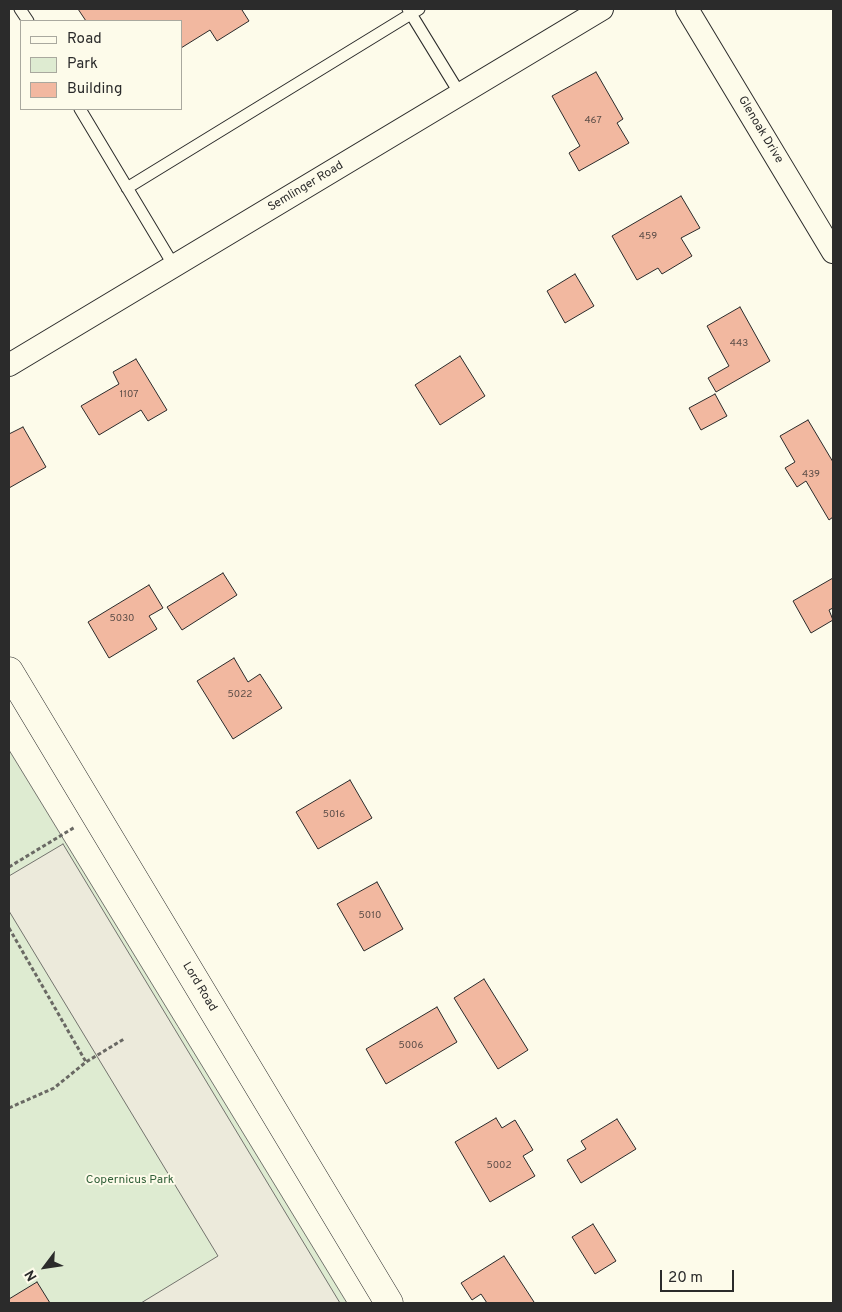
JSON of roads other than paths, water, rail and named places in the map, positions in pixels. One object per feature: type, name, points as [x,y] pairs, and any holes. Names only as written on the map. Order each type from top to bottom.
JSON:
[{"type":"street","name":"Semlinger Road","points":[[9,365],[602,9]]},
{"type":"street","name":"Glenoak Drive","points":[[687,9],[833,252]]},
{"type":"street","name":"Lord Road","points":[[9,671],[388,1303]]},
{"type":"lane","points":[[20,9],[27,20]]},
{"type":"lane","points":[[128,188],[413,10],[460,94]]},
{"type":"lane","points":[[81,110],[174,266]]},
{"type":"park label","name":"Copernicus Park","points":[[130,1181]]}]
